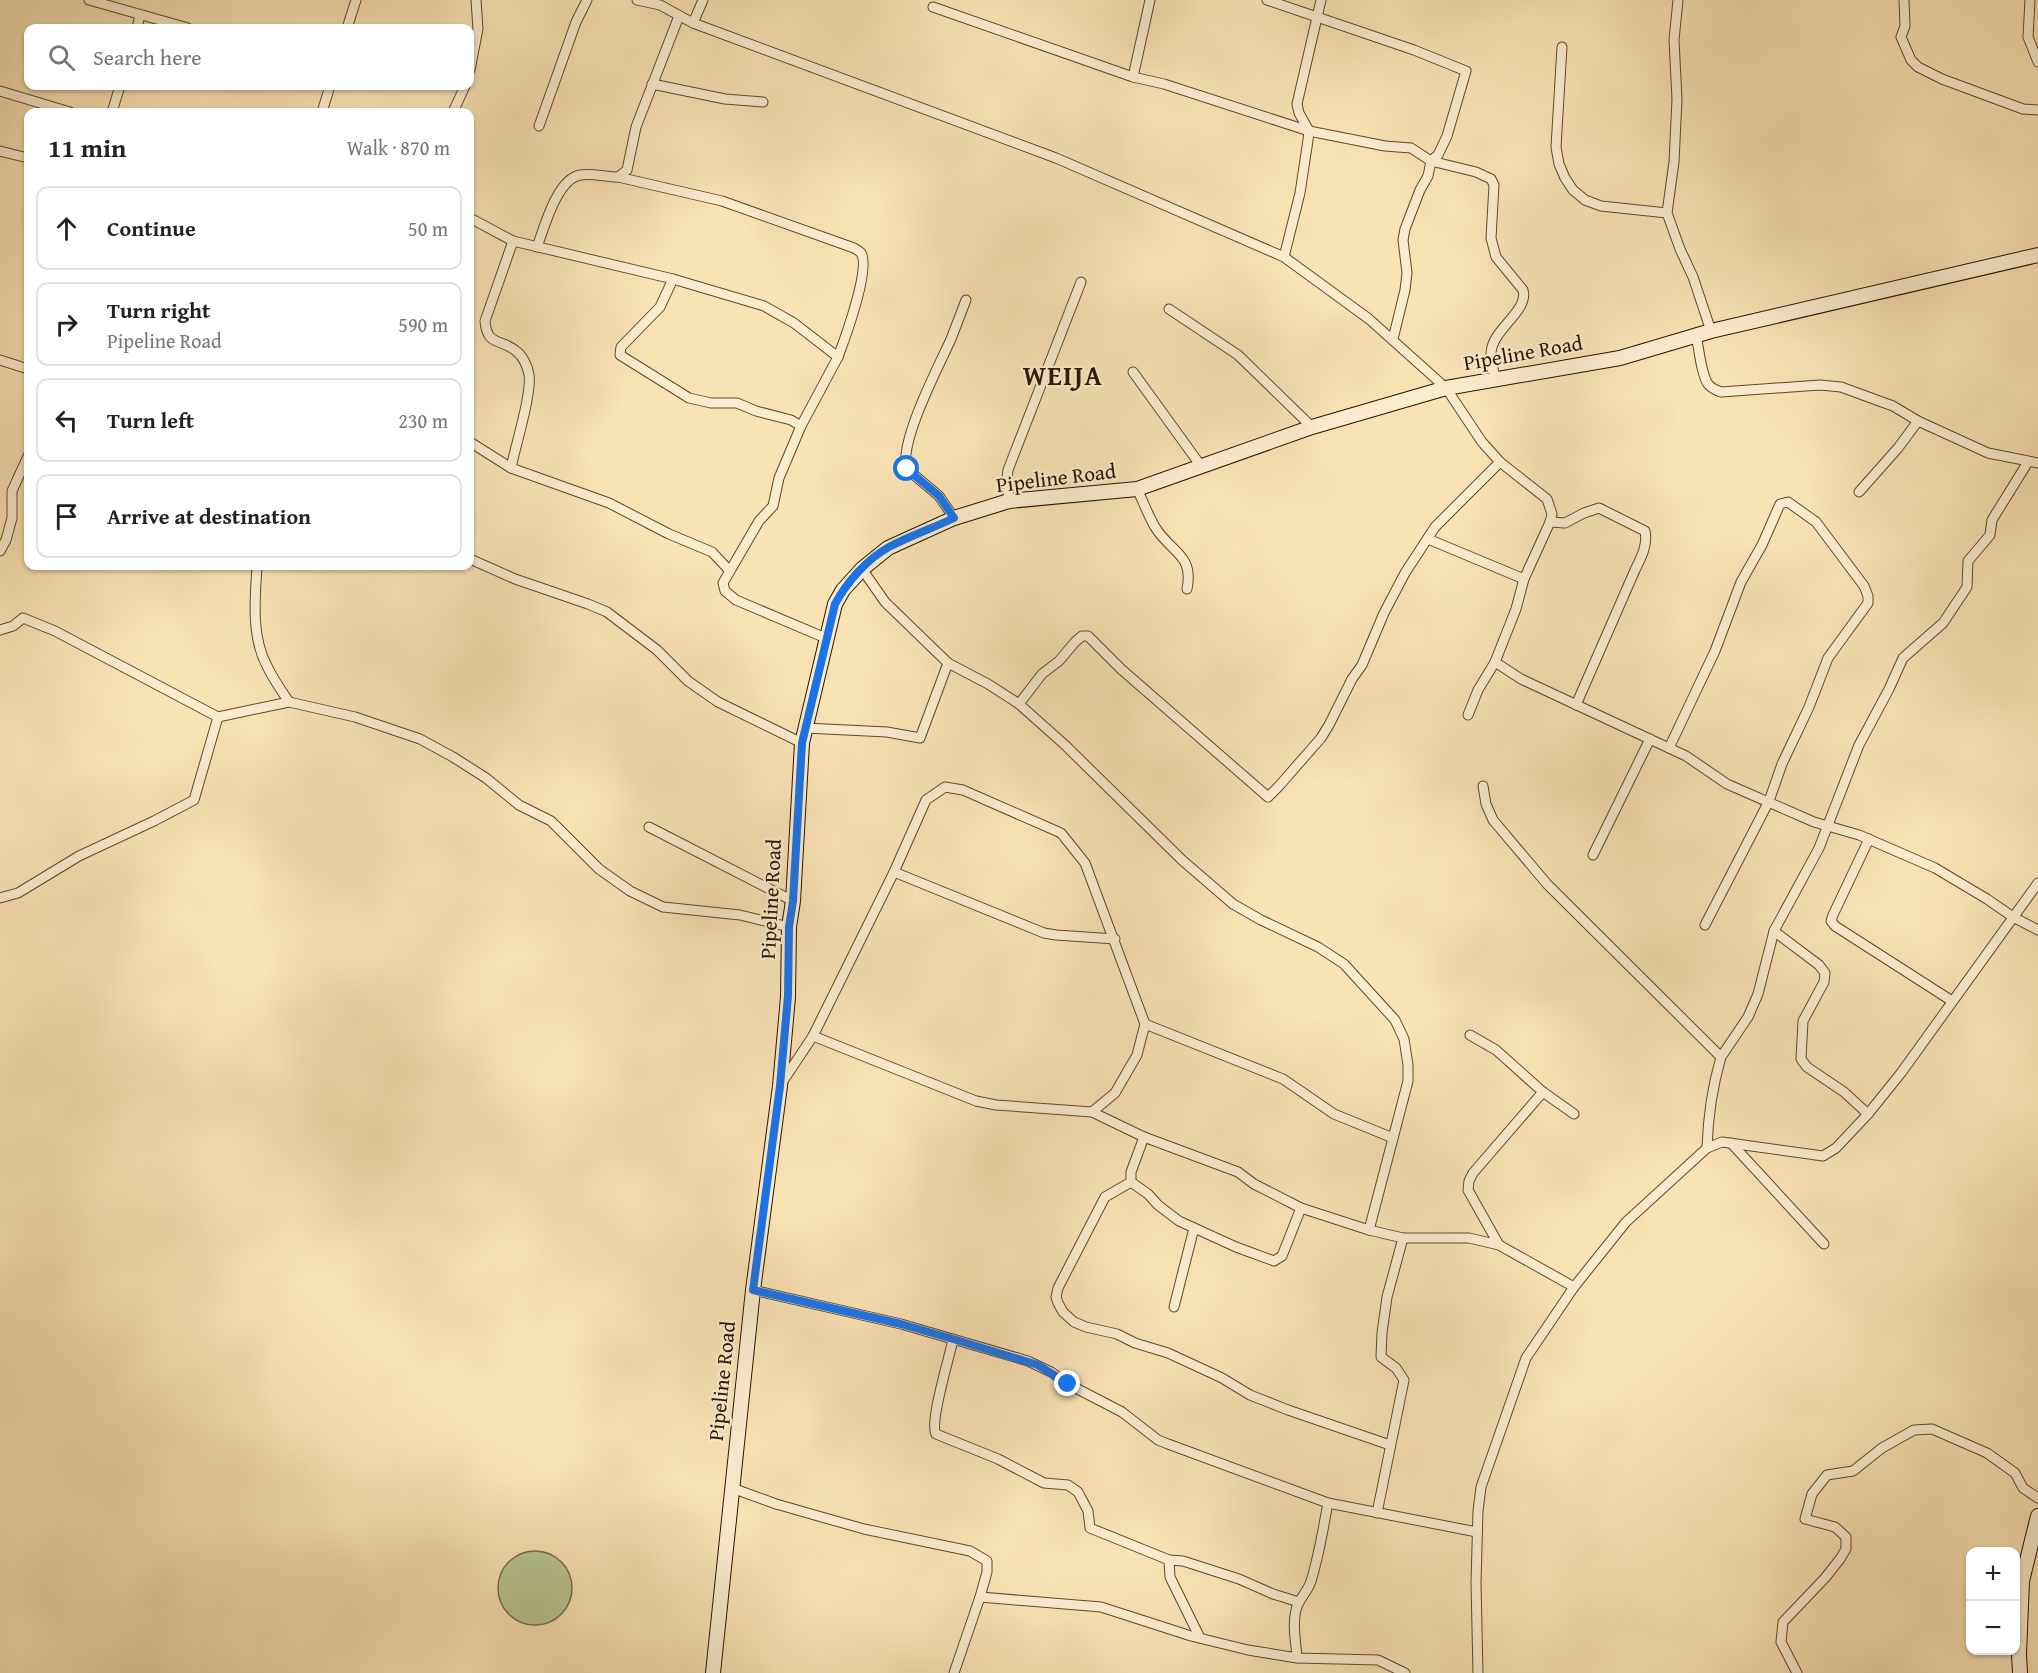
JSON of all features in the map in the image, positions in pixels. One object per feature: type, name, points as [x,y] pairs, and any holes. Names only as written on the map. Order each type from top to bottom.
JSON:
[{"type":"street","points":[[89,0],[173,24]]},
{"type":"street","points":[[348,24],[356,0]]},
{"type":"street","points":[[474,50],[478,29],[476,0]]},
{"type":"street","points":[[539,126],[576,22],[587,0]]},
{"type":"street","points":[[637,0],[661,3],[693,23],[1056,158],[1284,257],[1393,339],[1446,388],[1482,442],[1500,462],[1547,499],[1552,514],[1524,579],[1516,609],[1495,662],[1478,690],[1468,715]]},
{"type":"street","points":[[693,23],[703,0]]},
{"type":"street","points":[[1133,77],[1150,0]]},
{"type":"street","points":[[1267,0],[1414,50],[1466,71],[1447,136],[1438,155],[1431,161],[1428,176],[1405,229],[1403,240],[1407,273],[1393,339]]},
{"type":"street","points":[[1284,257],[1300,193],[1309,131],[1299,113],[1297,104],[1321,0]]},
{"type":"street","points":[[1678,0],[1674,40],[1677,99],[1674,162],[1667,213],[1712,331]]},
{"type":"street","points":[[1904,0],[1905,26],[1901,37],[1911,60],[1917,67],[1942,80],[2023,109],[2038,110]]},
{"type":"street","points":[[2030,0],[2028,37],[2038,62]]},
{"type":"street","points":[[933,7],[1133,77],[1164,84],[1309,131],[1385,146],[1411,148],[1431,161],[1476,172],[1493,182],[1491,238],[1496,257],[1525,295],[1521,306],[1498,333],[1492,347],[1491,360],[1496,379]]},
{"type":"street","points":[[138,24],[140,15]]},
{"type":"street","points":[[618,177],[627,170],[632,138],[679,16]]},
{"type":"street","points":[[1562,47],[1556,147],[1559,164],[1565,178],[1573,190],[1585,200],[1601,206],[1667,213]]},
{"type":"street","points":[[652,84],[725,99],[763,102]]},
{"type":"street","points":[[113,108],[119,90]]},
{"type":"street","points":[[323,108],[329,90]]},
{"type":"street","points":[[455,108],[463,90]]},
{"type":"street","points":[[0,91],[57,108]]},
{"type":"street","points":[[0,151],[24,157]]},
{"type":"street","points":[[537,248],[554,202],[568,181],[582,175],[618,177],[722,201],[861,252],[863,260],[857,300],[838,357],[801,426],[779,478],[773,506],[759,521],[723,583],[725,591],[736,600],[828,639]]},
{"type":"street","points":[[474,220],[513,241],[673,279],[764,306],[794,323],[838,357]]},
{"type":"street","points":[[510,468],[529,390],[529,376],[523,358],[515,349],[493,340],[486,333],[485,321],[513,241]]},
{"type":"street","name":"Pipeline Road","points":[[713,1673],[753,1290],[780,1086],[788,996],[789,927],[793,901],[802,743],[835,604],[843,590],[862,569],[888,548],[954,518],[1009,501],[1137,489],[1312,427],[1446,388],[1620,358],[1712,331],[2038,255]]},
{"type":"street","points":[[673,279],[660,307],[621,347],[620,355],[689,398],[711,403],[737,403],[756,411],[791,420],[801,426]]},
{"type":"street","points":[[1009,501],[1008,470],[1081,282]]},
{"type":"street","points":[[954,518],[939,496],[907,469],[906,457],[918,410],[966,300]]},
{"type":"street","points":[[1169,309],[1238,355],[1312,427]]},
{"type":"street","points":[[1696,335],[1704,373],[1713,389],[1721,392],[1820,385],[1841,387],[1893,406],[1918,421],[1988,453],[2033,463],[1992,520],[1990,535],[1968,561],[1967,587],[1943,623],[1903,658],[1859,745],[1819,848],[1774,931],[1758,994],[1741,1030],[1721,1057],[1712,1087],[1707,1148]]},
{"type":"street","points":[[0,360],[24,368]]},
{"type":"street","points":[[1133,372],[1201,466]]},
{"type":"street","points":[[1859,492],[1898,448],[1918,421]]},
{"type":"street","points":[[474,445],[510,468],[609,503],[669,534],[712,552],[729,570]]},
{"type":"street","points":[[1019,704],[1042,674],[1059,661],[1082,636],[1088,636],[1121,669],[1268,797],[1325,731],[1352,679],[1362,665],[1384,613],[1405,573],[1435,527],[1500,462]]},
{"type":"street","points":[[0,551],[6,540],[12,518],[12,491],[24,465]]},
{"type":"street","points":[[1137,489],[1155,528],[1188,565],[1187,590]]},
{"type":"street","points":[[1669,748],[1715,651],[1741,582],[1762,545],[1780,504],[1788,502],[1816,522],[1864,586],[1868,603],[1828,658],[1809,707],[1782,764],[1769,801],[1705,925]]},
{"type":"street","points":[[1550,522],[1565,523],[1599,508],[1645,531],[1646,537],[1635,570],[1576,705]]},
{"type":"street","points":[[1428,539],[1524,579]]},
{"type":"street","points":[[474,561],[515,579],[607,612],[657,650],[688,681],[718,702],[802,743]]},
{"type":"street","points":[[862,569],[885,602],[948,663],[988,684],[1019,704],[1065,745],[1176,854],[1233,904],[1318,947],[1344,964],[1395,1020],[1404,1039],[1408,1081],[1369,1230]]},
{"type":"street","points":[[257,570],[255,616],[258,640],[266,665],[289,702]]},
{"type":"street","points":[[0,630],[13,626],[23,618],[55,631],[218,717],[289,702],[355,717],[420,739],[486,778],[519,805],[551,821],[599,870],[630,891],[663,907],[740,915],[789,927]]},
{"type":"street","points":[[1495,662],[1521,679],[1686,756],[1727,784],[1814,822],[1869,839],[1935,868],[2038,930]]},
{"type":"street","points":[[805,728],[887,732],[920,738],[948,663]]},
{"type":"street","points":[[0,898],[18,893],[79,856],[194,800],[218,717]]},
{"type":"street","points":[[1593,855],[1650,739]]},
{"type":"street","points":[[1483,786],[1486,804],[1493,820],[1547,884],[1721,1057]]},
{"type":"street","points":[[780,1086],[813,1036],[894,872],[926,800],[945,787],[963,790],[1061,833],[1085,863],[1145,1023],[1137,1055],[1115,1093],[1092,1112]]},
{"type":"street","points":[[649,826],[793,901]]},
{"type":"street","points":[[1869,839],[1831,921],[1835,926],[1952,1001]]},
{"type":"street","points":[[894,872],[1044,933],[1115,939]]},
{"type":"street","points":[[1478,1673],[1476,1583],[1481,1487],[1526,1358],[1574,1287],[1626,1222],[1707,1148],[1722,1142],[1823,1156],[1836,1148],[1868,1114],[1901,1073],[2038,883]]},
{"type":"street","points":[[1774,931],[1819,965],[1825,973],[1824,982],[1803,1021],[1801,1059],[1807,1067],[1844,1092],[1868,1114]]},
{"type":"street","points":[[1145,1023],[1283,1078],[1334,1114],[1392,1138]]},
{"type":"street","points":[[1470,1035],[1496,1050],[1543,1092],[1574,1114]]},
{"type":"street","points":[[813,1036],[976,1101],[996,1105],[1092,1112],[1144,1137],[1238,1172],[1254,1184],[1301,1208],[1369,1230],[1411,1239],[1469,1238],[1499,1245],[1574,1287]]},
{"type":"street","points":[[1499,1245],[1468,1190],[1469,1181],[1473,1173],[1543,1092]]},
{"type":"street","points":[[1131,1182],[1131,1172],[1144,1137]]},
{"type":"street","points":[[1731,1143],[1824,1244]]},
{"type":"street","points":[[1131,1182],[1179,1221],[1274,1261],[1282,1256],[1301,1208]]},
{"type":"street","points":[[1131,1182],[1110,1193],[1098,1208],[1088,1233],[1058,1288],[1056,1297],[1063,1312],[1074,1322],[1086,1327],[1117,1334],[1135,1343],[1168,1353],[1215,1374],[1250,1395],[1390,1445]]},
{"type":"street","points":[[1174,1307],[1194,1228]]},
{"type":"street","points":[[1377,1513],[1404,1380],[1396,1368],[1381,1357],[1388,1297],[1403,1238]]},
{"type":"street","points":[[753,1290],[901,1324],[1038,1365],[1068,1384],[1131,1417],[1158,1440],[1328,1503],[1477,1532]]},
{"type":"street","points":[[953,1339],[935,1414],[933,1430],[936,1434],[998,1459],[1044,1483],[1068,1485],[1078,1491],[1088,1511],[1090,1528],[1168,1560],[1183,1561],[1299,1602]]},
{"type":"street","points":[[1797,1673],[1781,1642],[1783,1622],[1825,1578],[1846,1549],[1846,1537],[1835,1527],[1805,1519],[1812,1494],[1827,1475],[1853,1471],[1882,1448],[1914,1430],[1932,1429],[1987,1453],[2015,1473],[2023,1488],[2038,1498]]},
{"type":"street","points":[[732,1488],[776,1504],[864,1528],[970,1551],[987,1561],[987,1572],[980,1597],[954,1673]]},
{"type":"street","points":[[1297,1658],[1295,1618],[1299,1602],[1310,1585],[1328,1503]]},
{"type":"street","points":[[2020,1673],[2022,1581],[2038,1516]]},
{"type":"street","points":[[1168,1560],[1170,1577],[1200,1638]]},
{"type":"street","points":[[980,1597],[1101,1607],[1200,1638],[1248,1650],[1297,1658],[1378,1660],[1405,1673]]},
{"type":"green space","points":[[535,1551],[549,1554],[561,1562],[569,1574],[572,1588],[569,1602],[561,1614],[549,1622],[535,1625],[521,1622],[509,1614],[501,1602],[498,1588],[501,1574],[509,1562],[521,1554]]},
{"type":"district","name":"WEIJA","points":[[1063,376]]},
{"type":"route","points":[[907,469],[931,487],[950,509],[954,518],[888,548],[862,569],[843,590],[835,604],[802,743],[793,901],[789,927],[788,996],[780,1086],[753,1290],[901,1324],[1028,1361],[1051,1372],[1068,1384]]}]
